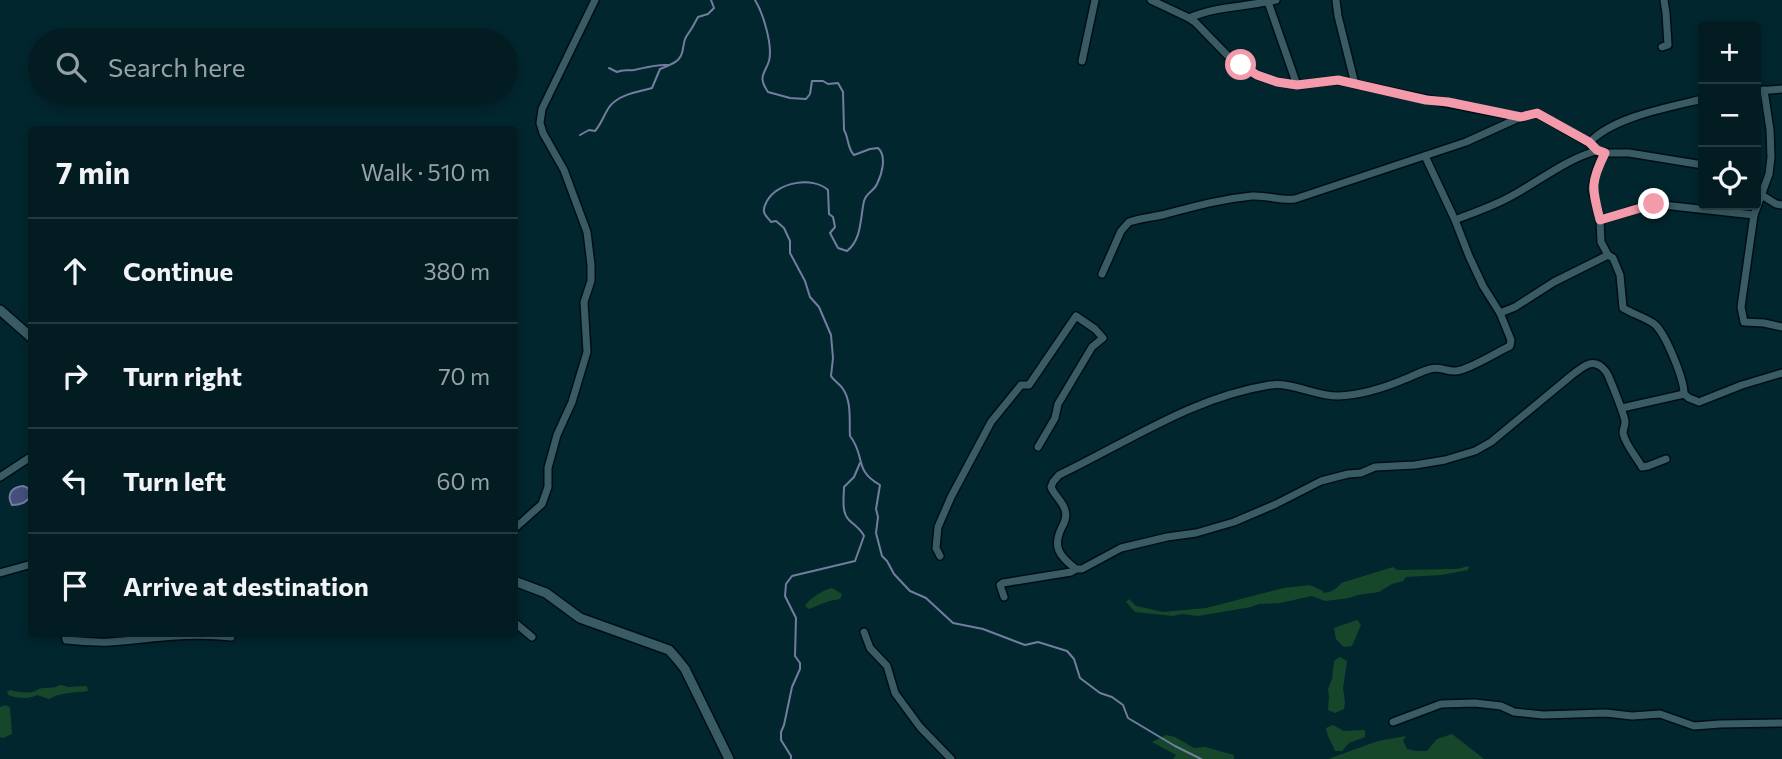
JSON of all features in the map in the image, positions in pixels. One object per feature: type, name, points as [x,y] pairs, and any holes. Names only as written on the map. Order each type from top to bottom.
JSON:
[{"type":"street","points":[[518,525],[542,504],[548,487],[548,468],[557,435],[572,402],[587,352],[584,302],[591,281],[591,265],[587,232],[564,170],[540,123],[542,109],[595,0]]},
{"type":"street","points":[[1082,61],[1095,0]]},
{"type":"street","points":[[1151,0],[1189,18],[1218,47],[1249,70],[1277,82],[1297,85],[1338,80],[1426,100],[1521,117]]},
{"type":"street","points":[[1336,0],[1354,84]]},
{"type":"street","points":[[1662,47],[1668,45],[1664,0]]},
{"type":"street","points":[[1189,18],[1203,12],[1272,1],[1297,85]]},
{"type":"street","points":[[1761,91],[1782,89]]},
{"type":"street","points":[[1761,95],[1770,130],[1771,157],[1769,174],[1761,192]]},
{"type":"street","points":[[1589,142],[1600,133],[1629,119],[1698,100]]},
{"type":"street","points":[[1102,274],[1121,231],[1129,222],[1232,198],[1271,196],[1295,199],[1425,156],[1537,113],[1589,142],[1601,152]]},
{"type":"street","points":[[1601,152],[1592,189],[1600,220],[1601,242],[1608,255],[1613,258],[1620,275],[1623,308],[1651,321],[1658,328],[1680,376],[1684,394]]},
{"type":"street","points":[[1455,220],[1512,196],[1586,154],[1629,153],[1698,164]]},
{"type":"street","points":[[1076,569],[1065,561],[1056,542],[1066,516],[1065,509],[1053,493],[1052,482],[1059,475],[1179,413],[1207,401],[1271,385],[1284,385],[1317,394],[1351,395],[1379,389],[1429,369],[1461,370],[1510,346],[1511,340],[1500,313],[1478,276],[1425,156]]},
{"type":"street","points":[[1761,182],[1765,184]]},
{"type":"street","points":[[1761,195],[1782,205]]},
{"type":"street","points":[[1600,220],[1654,204],[1754,215]]},
{"type":"street","points":[[1755,210],[1741,307],[1744,322],[1782,327]]},
{"type":"street","points":[[1500,313],[1608,255]]},
{"type":"street","points":[[0,310],[28,334]]},
{"type":"street","points":[[940,556],[936,548],[938,527],[974,452],[992,422],[1021,385],[1029,385],[1076,316],[1095,328],[1103,338],[1092,346],[1058,404],[1055,418],[1038,447]]},
{"type":"street","points":[[1004,597],[1000,585],[1003,583],[1083,569],[1121,548],[1196,533],[1234,522],[1321,481],[1361,473],[1375,467],[1415,465],[1475,451],[1492,442],[1586,365],[1596,363],[1608,375],[1622,408],[1625,422],[1623,431],[1627,444],[1642,467],[1666,458]]},
{"type":"street","points":[[1684,394],[1699,402],[1782,373]]},
{"type":"street","points":[[1622,408],[1684,394]]},
{"type":"street","points":[[0,477],[28,459]]},
{"type":"street","points":[[0,573],[28,565]]},
{"type":"street","points":[[518,582],[546,593],[580,618],[668,650],[685,669],[729,759]]},
{"type":"street","points":[[518,625],[532,637]]},
{"type":"street","points":[[864,632],[870,648],[887,666],[895,693],[945,757]]},
{"type":"street","points":[[66,637],[66,640],[106,642],[150,637]]},
{"type":"street","points":[[1393,722],[1441,704],[1475,703],[1543,715],[1660,714],[1694,726],[1782,723]]},
{"type":"green space","points":[[1469,566],[1468,570],[1441,575],[1406,577],[1379,592],[1349,598],[1325,601],[1312,596],[1198,616],[1135,612],[1126,602],[1129,599],[1136,606],[1163,612],[1206,608],[1284,588],[1310,585],[1323,593],[1328,592],[1341,583],[1393,567],[1397,570],[1457,569]]},
{"type":"green space","points":[[832,588],[842,594],[840,599],[809,609],[805,606],[817,595]]},
{"type":"green space","points":[[1357,620],[1361,625],[1352,646],[1344,647],[1336,639],[1334,628]]},
{"type":"green space","points":[[1340,657],[1347,661],[1343,688],[1345,702],[1344,709],[1335,713],[1328,710],[1328,689],[1334,661]]},
{"type":"green space","points":[[60,685],[87,686],[88,691],[49,699],[37,695],[19,698],[8,695],[7,692],[33,692]]},
{"type":"green space","points":[[6,705],[10,708],[12,734],[3,738],[0,737],[0,707]]},
{"type":"green space","points":[[1333,725],[1344,731],[1365,730],[1365,737],[1349,743],[1342,751],[1335,751],[1326,728]]},
{"type":"green space","points":[[1452,734],[1484,759],[1328,759],[1378,741],[1406,736],[1403,741],[1407,749],[1427,751],[1437,739]]},
{"type":"green space","points":[[1166,735],[1194,748],[1205,747],[1234,755],[1234,759],[1173,759],[1176,755],[1152,742]]},
{"type":"water","points":[[16,488],[28,488],[28,499],[18,505],[12,505],[11,492]]},
{"type":"waterway","points":[[580,135],[589,130],[595,131],[610,106],[619,99],[652,88],[660,69],[681,56],[685,39],[698,17],[708,14],[714,8],[711,0]]},
{"type":"waterway","points":[[755,0],[768,38],[769,61],[762,79],[768,92],[806,99],[810,94],[812,81],[838,83],[843,92],[844,130],[852,152],[854,155],[878,148],[881,151],[883,165],[879,180],[865,198],[858,235],[847,251],[838,248],[830,233],[835,227],[833,217],[829,214],[828,190],[821,186],[805,182],[787,185],[772,194],[764,211],[771,222],[776,221],[784,228],[790,241],[790,253],[831,335],[831,376],[842,387],[848,400],[850,436],[866,474],[880,485],[876,533],[882,556],[910,591],[926,598],[953,623],[983,629],[1025,645],[1038,642],[1067,651],[1074,659],[1080,678],[1123,705],[1128,718],[1201,759]]},
{"type":"waterway","points":[[609,68],[617,72],[668,65]]},
{"type":"waterway","points":[[791,759],[781,740],[781,732],[800,663],[795,656],[796,618],[785,596],[786,584],[792,576],[855,561],[864,536],[845,513],[844,487],[854,477],[860,463]]},
{"type":"route","points":[[1241,65],[1257,75],[1277,82],[1297,85],[1338,80],[1426,100],[1521,117],[1537,113],[1605,153],[1592,189],[1600,220],[1654,204]]}]
